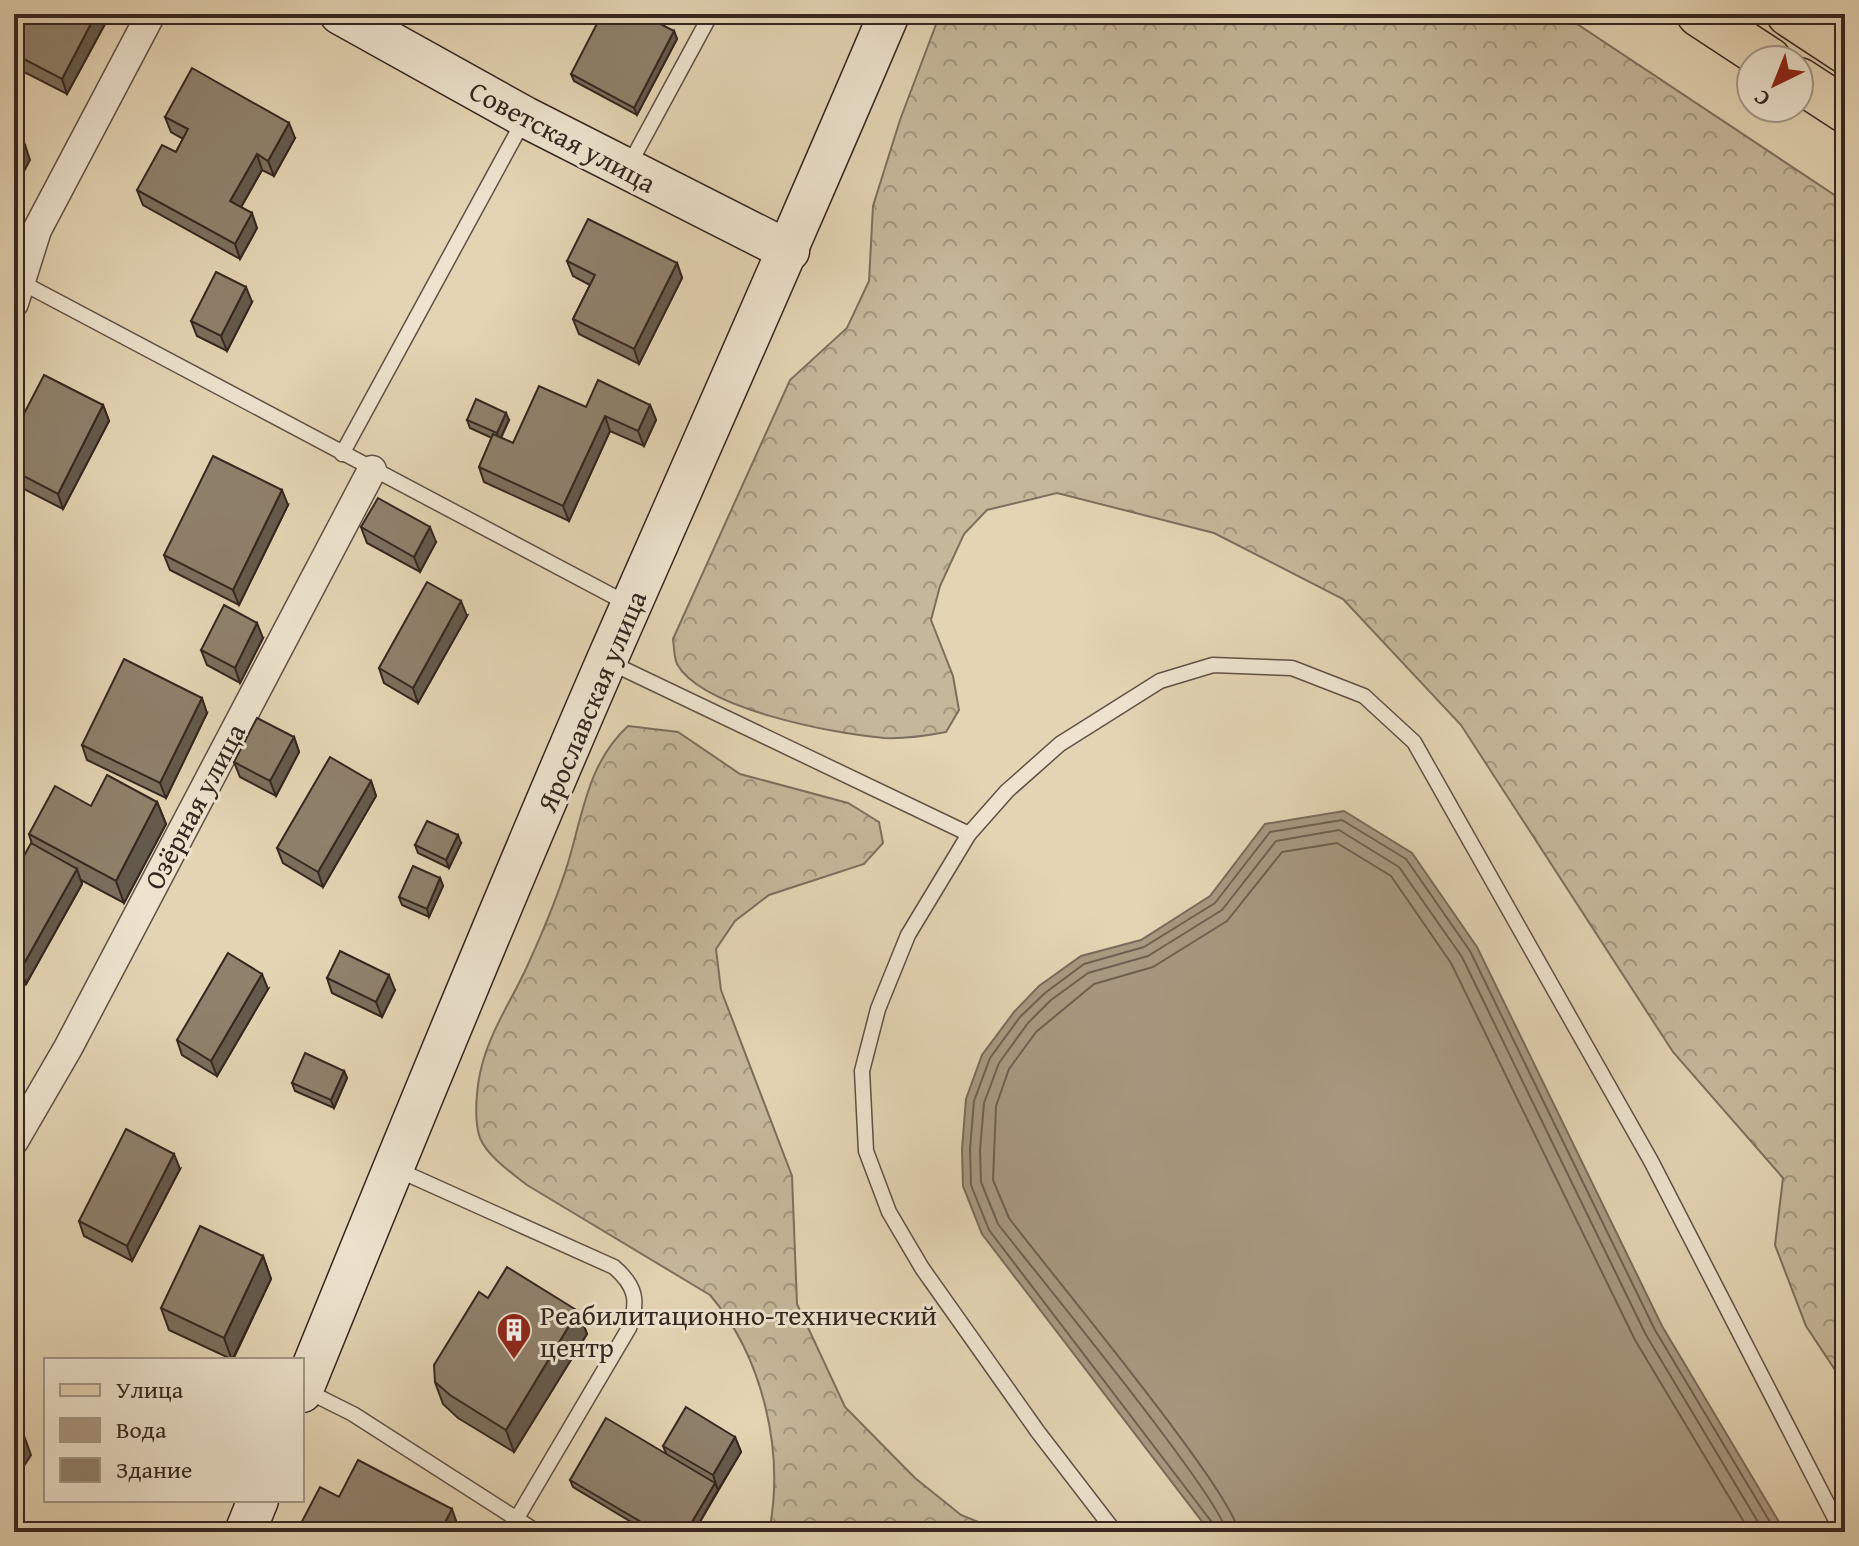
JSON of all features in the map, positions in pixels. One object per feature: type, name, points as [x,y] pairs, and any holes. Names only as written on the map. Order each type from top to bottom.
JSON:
[{"type":"main road","name":"Советская улица","points":[[340,14],[626,171],[789,251]]},
{"type":"main road","name":"Ярославская улица","points":[[304,1385],[392,1168],[607,661],[789,251],[889,14]]},
{"type":"main road","points":[[1699,14],[1745,44]]},
{"type":"main road","points":[[1789,14],[1845,51]]},
{"type":"main road","points":[[1815,90],[1845,110]]},
{"type":"main road","points":[[245,1532],[257,1502]]},
{"type":"street","points":[[16,288],[37,230],[151,14]]},
{"type":"street","name":"Озёрная улица","points":[[14,1141],[68,1048],[372,470]]},
{"type":"lane","points":[[626,171],[711,14]]},
{"type":"lane","points":[[342,454],[525,117]]},
{"type":"lane","points":[[16,288],[632,606]]},
{"type":"lane","points":[[607,661],[969,834]]},
{"type":"lane","points":[[1115,1532],[1038,1432],[922,1268],[889,1212],[866,1151],[862,1071],[878,1009],[908,935],[969,834],[1007,791],[1060,744],[1160,681],[1213,665],[1292,668],[1364,696],[1414,742],[1651,1161],[1842,1532]]},
{"type":"lane","points":[[392,1168],[614,1267],[635,1293],[636,1310],[629,1328],[517,1518]]},
{"type":"lane","points":[[304,1391],[353,1414],[537,1532]]},
{"type":"green space","points":[[940,14],[1562,14],[1845,202],[1845,1385],[1806,1326],[1775,1245],[1783,1178],[1673,1052],[1461,725],[1343,599],[1214,533],[1057,493],[987,510],[964,534],[940,586],[931,620],[953,676],[959,710],[946,732],[884,738],[804,725],[713,694],[691,680],[677,664],[673,639],[790,380],[847,328],[869,281],[873,206],[900,120]]},
{"type":"green space","points":[[628,726],[678,732],[740,774],[848,803],[879,822],[883,843],[864,864],[769,895],[735,921],[716,949],[721,990],[792,1176],[797,1304],[845,1407],[915,1478],[961,1515],[1003,1532],[769,1532],[774,1470],[765,1407],[744,1347],[710,1295],[527,1185],[494,1158],[480,1138],[476,1101],[486,1051],[550,912],[595,772],[615,740]]},
{"type":"water","points":[[1344,811],[1412,853],[1477,947],[1662,1326],[1785,1532],[1210,1532],[982,1234],[963,1186],[966,1099],[982,1055],[1014,1012],[1039,986],[1081,956],[1141,940],[1210,896],[1265,824]]},
{"type":"building","points":[[18,14],[96,14],[62,79],[14,54],[14,22]]},
{"type":"building","points":[[602,14],[641,14],[674,31],[634,108],[571,74]]},
{"type":"building","points":[[192,68],[289,123],[268,161],[257,154],[230,201],[252,213],[235,244],[137,190],[162,145],[176,152],[188,129],[165,117]]},
{"type":"building","points":[[14,139],[25,145],[14,165]]},
{"type":"building","points":[[588,219],[677,263],[634,349],[573,319],[595,275],[567,261]]},
{"type":"building","points":[[216,272],[246,287],[221,336],[191,321]]},
{"type":"building","points":[[44,375],[103,405],[58,494],[14,471],[14,433]]},
{"type":"building","points":[[598,380],[650,405],[638,431],[605,416],[563,506],[479,467],[493,434],[513,443],[539,386],[586,407]]},
{"type":"building","points":[[476,399],[506,413],[497,433],[467,420]]},
{"type":"building","points":[[213,456],[282,490],[233,590],[164,555]]},
{"type":"building","points":[[378,498],[430,527],[414,557],[361,527]]},
{"type":"building","points":[[427,582],[461,601],[413,688],[379,668]]},
{"type":"building","points":[[224,605],[257,623],[235,668],[201,650]]},
{"type":"building","points":[[124,659],[202,698],[160,783],[82,745]]},
{"type":"building","points":[[257,718],[294,737],[270,781],[234,762]]},
{"type":"building","points":[[330,757],[371,781],[318,872],[277,848]]},
{"type":"building","points":[[107,775],[157,802],[116,881],[29,834],[55,786],[91,806]]},
{"type":"building","points":[[427,821],[458,835],[446,860],[415,845]]},
{"type":"building","points":[[31,843],[77,869],[21,969],[14,965],[14,874]]},
{"type":"building","points":[[413,866],[440,878],[427,909],[399,897]]},
{"type":"building","points":[[340,951],[389,975],[376,1002],[327,978]]},
{"type":"building","points":[[228,953],[262,974],[211,1061],[177,1040]]},
{"type":"building","points":[[305,1053],[344,1071],[331,1100],[292,1083]]},
{"type":"building","points":[[126,1129],[174,1154],[127,1246],[79,1221]]},
{"type":"building","points":[[200,1226],[263,1256],[224,1338],[161,1308]]},
{"type":"building","name":"Реабилитационно-технический центр","points":[[507,1267],[578,1311],[506,1430],[435,1382],[434,1365],[479,1292],[488,1298]]},
{"type":"building","points":[[686,1407],[735,1437],[713,1475],[663,1446]]},
{"type":"building","points":[[606,1418],[715,1483],[686,1532],[658,1532],[570,1480]]},
{"type":"building","points":[[14,1427],[23,1433],[14,1447]]},
{"type":"building","points":[[358,1460],[452,1509],[440,1532],[297,1531],[320,1487],[339,1497]]},
{"type":"place","name":"Реабилитационно-технический центр","points":[[514,1361]]}]
